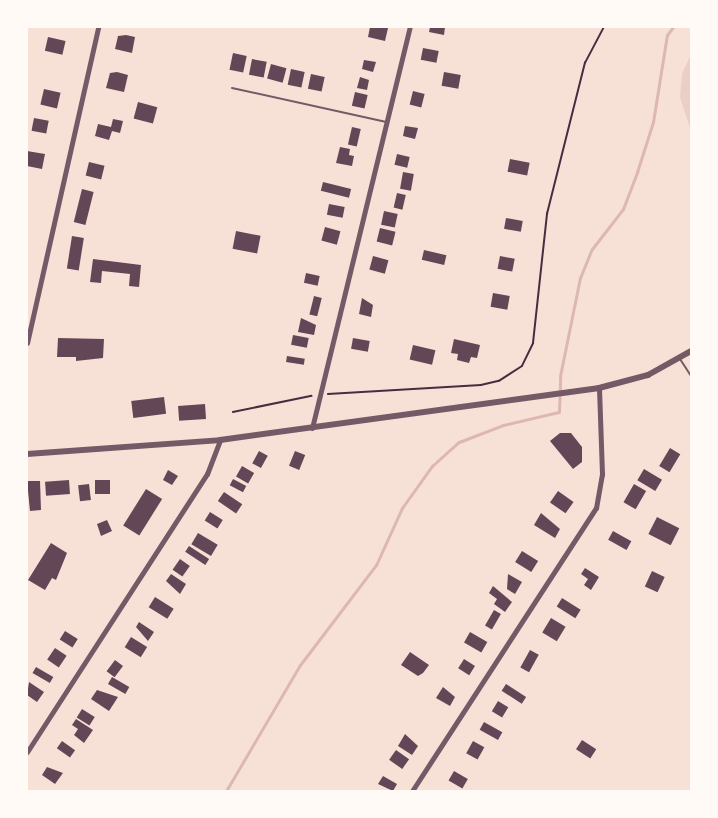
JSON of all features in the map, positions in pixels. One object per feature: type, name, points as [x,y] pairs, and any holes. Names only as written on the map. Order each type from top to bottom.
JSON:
[{"type":"street","points":[[27,343],[98,27]]},
{"type":"street","points":[[312,428],[318,394],[410,27]]},
{"type":"street","points":[[27,454],[220,440],[599,388],[648,375],[691,351]]},
{"type":"street","points":[[412,791],[596,508],[602,474],[599,388]]},
{"type":"street","points":[[27,752],[207,474],[220,440]]},
{"type":"lane","points":[[232,88],[386,122]]},
{"type":"lane","points":[[680,359],[691,376]]},
{"type":"path","points":[[233,412],[318,394],[481,385],[500,381],[522,366],[533,343],[547,214],[585,63],[604,27]]},
{"type":"shaded area","points":[[691,54],[691,131],[680,97],[682,74]]},
{"type":"building","points":[[370,27],[388,28],[385,41],[368,37]]},
{"type":"building","points":[[430,27],[445,27],[444,35],[429,32]]},
{"type":"building","points":[[118,36],[135,37],[132,53],[115,49]]},
{"type":"building","points":[[48,37],[66,41],[62,55],[45,51]]},
{"type":"building","points":[[423,48],[439,51],[436,63],[421,60]]},
{"type":"building","points":[[233,53],[247,56],[243,73],[229,70]]},
{"type":"building","points":[[252,59],[267,62],[264,78],[249,75]]},
{"type":"building","points":[[364,60],[376,62],[373,72],[362,69]]},
{"type":"building","points":[[271,64],[286,68],[283,83],[267,78]]},
{"type":"building","points":[[291,69],[305,72],[301,88],[288,85]]},
{"type":"building","points":[[444,72],[461,75],[458,89],[442,86]]},
{"type":"building","points":[[110,73],[128,75],[124,92],[106,88]]},
{"type":"building","points":[[311,74],[325,77],[322,92],[308,89]]},
{"type":"building","points":[[360,77],[369,80],[367,90],[357,88]]},
{"type":"building","points":[[44,89],[61,93],[57,108],[40,105]]},
{"type":"building","points":[[413,91],[425,94],[421,107],[410,105]]},
{"type":"building","points":[[355,92],[368,95],[365,109],[352,106]]},
{"type":"building","points":[[138,102],[157,107],[153,124],[134,118]]},
{"type":"building","points":[[34,118],[49,121],[46,134],[32,131]]},
{"type":"building","points":[[113,119],[123,121],[120,133],[112,131],[109,140],[95,136],[98,124],[111,127]]},
{"type":"building","points":[[405,126],[418,128],[415,139],[403,136]]},
{"type":"building","points":[[352,127],[361,129],[357,147],[348,145]]},
{"type":"building","points":[[340,147],[350,149],[349,155],[354,156],[352,166],[336,163]]},
{"type":"building","points":[[27,151],[45,154],[42,169],[27,166]]},
{"type":"building","points":[[397,154],[410,157],[407,168],[395,165]]},
{"type":"building","points":[[510,159],[530,163],[527,176],[508,172]]},
{"type":"building","points":[[89,162],[105,166],[101,179],[86,176]]},
{"type":"building","points":[[403,172],[414,174],[411,191],[400,189]]},
{"type":"building","points":[[323,182],[351,189],[349,198],[321,191]]},
{"type":"building","points":[[82,189],[94,192],[85,225],[74,222]]},
{"type":"building","points":[[397,193],[406,195],[402,210],[394,208]]},
{"type":"building","points":[[329,204],[345,207],[343,218],[327,215]]},
{"type":"building","points":[[384,211],[398,214],[395,228],[381,225]]},
{"type":"building","points":[[506,218],[523,221],[521,232],[504,229]]},
{"type":"building","points":[[325,227],[340,231],[337,245],[321,241]]},
{"type":"building","points":[[380,228],[396,232],[392,245],[377,242]]},
{"type":"building","points":[[236,231],[261,236],[257,253],[233,249]]},
{"type":"building","points":[[72,236],[84,238],[79,270],[67,269]]},
{"type":"building","points":[[424,250],[446,255],[444,265],[422,260]]},
{"type":"building","points":[[373,256],[388,260],[385,274],[369,270]]},
{"type":"building","points":[[500,256],[515,259],[512,272],[498,269]]},
{"type":"building","points":[[93,259],[141,265],[139,287],[129,286],[130,274],[102,271],[101,283],[90,282]]},
{"type":"building","points":[[306,273],[320,276],[318,286],[304,283]]},
{"type":"building","points":[[493,293],[510,296],[507,310],[491,307]]},
{"type":"building","points":[[314,296],[322,298],[317,316],[309,314]]},
{"type":"building","points":[[362,298],[373,305],[371,317],[359,314]]},
{"type":"building","points":[[301,318],[316,325],[314,335],[298,332]]},
{"type":"building","points":[[293,335],[309,338],[307,348],[291,345]]},
{"type":"building","points":[[58,338],[104,339],[103,358],[76,361],[76,357],[57,357]]},
{"type":"building","points":[[353,338],[370,341],[368,352],[351,349]]},
{"type":"building","points":[[454,339],[480,345],[477,358],[471,357],[469,363],[457,360],[458,354],[451,353]]},
{"type":"building","points":[[413,345],[435,350],[432,365],[410,360]]},
{"type":"building","points":[[287,356],[305,359],[304,365],[286,362]]},
{"type":"building","points":[[164,397],[166,414],[133,418],[131,401]]},
{"type":"building","points":[[205,404],[206,419],[179,421],[178,406]]},
{"type":"building","points":[[560,433],[571,433],[582,447],[582,462],[573,469],[550,441]]},
{"type":"building","points":[[670,448],[680,454],[669,472],[659,466]]},
{"type":"building","points":[[259,451],[268,456],[261,468],[252,463]]},
{"type":"building","points":[[295,451],[305,455],[299,470],[289,466]]},
{"type":"building","points":[[242,466],[254,473],[248,483],[236,476]]},
{"type":"building","points":[[644,469],[662,480],[655,491],[637,480]]},
{"type":"building","points":[[168,470],[178,476],[172,485],[163,480]]},
{"type":"building","points":[[233,479],[246,486],[243,492],[230,485]]},
{"type":"building","points":[[69,480],[70,494],[46,496],[45,482]]},
{"type":"building","points":[[95,480],[110,480],[110,494],[95,494]]},
{"type":"building","points":[[27,481],[40,481],[41,510],[30,511]]},
{"type":"building","points":[[89,484],[91,500],[80,501],[78,485]]},
{"type":"building","points":[[634,484],[646,491],[636,509],[624,502]]},
{"type":"building","points":[[146,489],[162,499],[139,536],[123,525]]},
{"type":"building","points":[[558,491],[574,502],[566,513],[550,502]]},
{"type":"building","points":[[224,492],[242,504],[236,513],[218,501]]},
{"type":"building","points":[[210,512],[223,520],[217,528],[205,520]]},
{"type":"building","points":[[541,513],[560,529],[555,538],[534,525]]},
{"type":"building","points":[[657,517],[679,528],[671,545],[648,534]]},
{"type":"building","points":[[107,520],[112,531],[101,536],[97,524]]},
{"type":"building","points":[[613,531],[631,541],[627,550],[608,540]]},
{"type":"building","points":[[198,533],[218,545],[211,556],[191,544]]},
{"type":"building","points":[[51,543],[67,553],[56,580],[52,578],[45,590],[28,580]]},
{"type":"building","points":[[189,546],[209,559],[205,565],[185,552]]},
{"type":"building","points":[[522,551],[538,561],[531,572],[515,562]]},
{"type":"building","points":[[180,559],[190,566],[182,577],[173,570]]},
{"type":"building","points":[[585,568],[599,577],[591,590],[584,585],[588,579],[581,574]]},
{"type":"building","points":[[652,571],[665,577],[658,592],[645,586]]},
{"type":"building","points":[[171,574],[186,584],[180,594],[166,581]]},
{"type":"building","points":[[508,574],[522,582],[515,594],[507,589]]},
{"type":"building","points":[[493,586],[512,602],[505,612],[494,604],[497,599],[489,593]]},
{"type":"building","points":[[155,597],[174,609],[167,619],[149,607]]},
{"type":"building","points":[[562,598],[581,610],[575,618],[557,606]]},
{"type":"building","points":[[494,610],[501,614],[492,630],[485,626]]},
{"type":"building","points":[[551,618],[566,627],[557,641],[542,633]]},
{"type":"building","points":[[139,622],[154,632],[148,641],[136,627]]},
{"type":"building","points":[[65,631],[78,639],[72,647],[60,639]]},
{"type":"building","points":[[470,632],[487,642],[481,652],[464,642]]},
{"type":"building","points":[[131,637],[147,647],[141,657],[125,647]]},
{"type":"building","points":[[55,648],[67,656],[59,667],[47,660]]},
{"type":"building","points":[[530,650],[539,655],[529,672],[520,667]]},
{"type":"building","points":[[410,652],[429,665],[418,676],[401,665]]},
{"type":"building","points":[[464,659],[475,666],[469,675],[458,668]]},
{"type":"building","points":[[115,660],[123,666],[115,677],[107,671]]},
{"type":"building","points":[[36,667],[53,677],[50,683],[32,673]]},
{"type":"building","points":[[112,677],[129,687],[125,694],[108,684]]},
{"type":"building","points":[[29,682],[44,692],[37,702],[27,695]]},
{"type":"building","points":[[506,684],[526,697],[522,704],[502,691]]},
{"type":"building","points":[[443,687],[455,697],[450,706],[436,698]]},
{"type":"building","points":[[97,690],[118,697],[109,711],[91,699]]},
{"type":"building","points":[[498,701],[508,707],[502,717],[492,711]]},
{"type":"building","points":[[82,709],[95,717],[89,725],[77,717]]},
{"type":"building","points":[[76,719],[93,730],[84,743],[74,735],[78,729],[72,725]]},
{"type":"building","points":[[484,722],[502,732],[498,740],[480,730]]},
{"type":"building","points":[[405,734],[418,746],[412,755],[398,746]]},
{"type":"building","points":[[582,740],[596,749],[590,758],[576,749]]},
{"type":"building","points":[[62,741],[75,750],[70,758],[57,748]]},
{"type":"building","points":[[473,741],[484,747],[478,760],[466,753]]},
{"type":"building","points":[[396,750],[409,759],[402,769],[389,760]]},
{"type":"building","points":[[47,767],[63,773],[55,784],[42,775]]},
{"type":"building","points":[[454,771],[468,779],[462,789],[448,781]]},
{"type":"building","points":[[383,776],[397,784],[393,791],[378,784]]},
{"type":"waterway","points":[[226,791],[300,665],[376,565],[402,508],[432,466],[459,442],[503,425],[559,412],[560,376],[580,278],[592,249],[623,209],[637,172],[653,122],[667,35],[673,27]]}]
